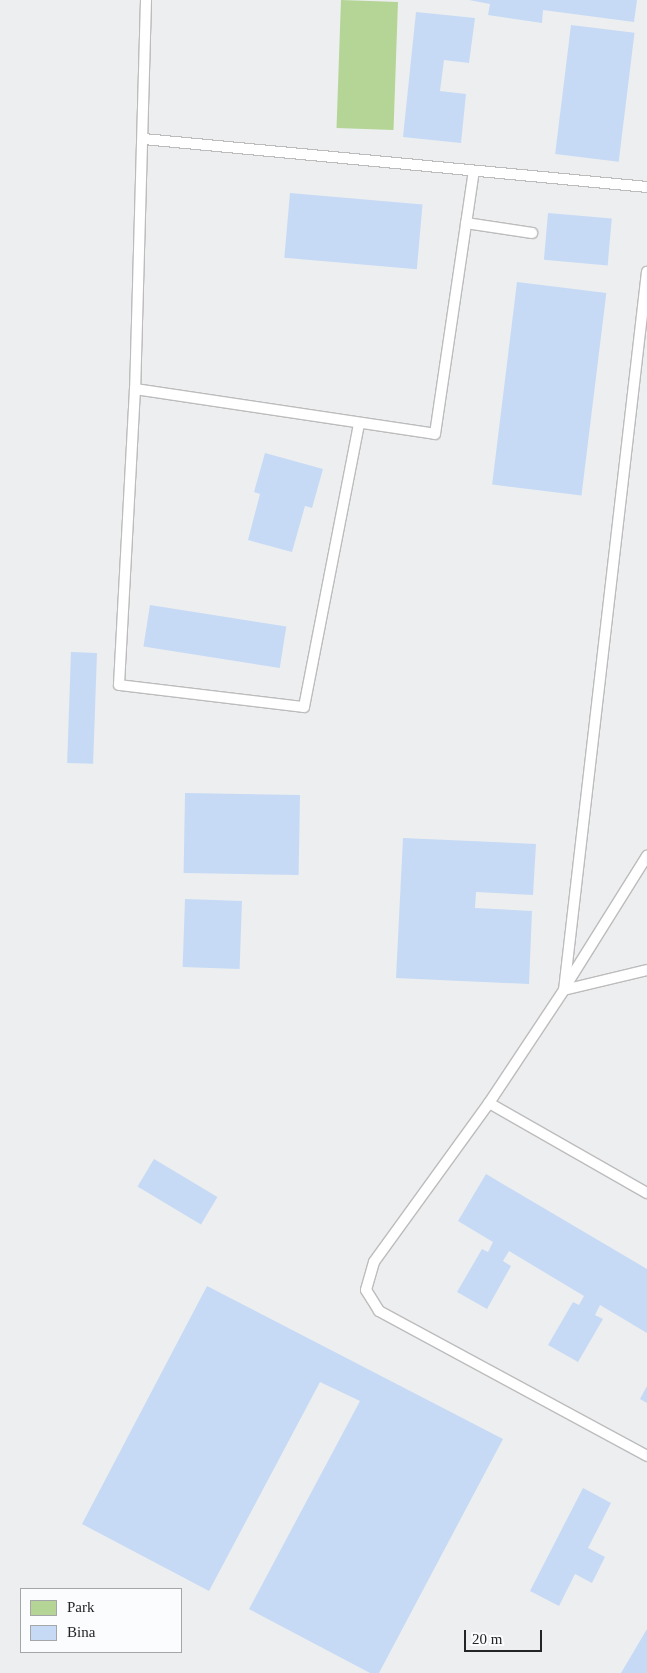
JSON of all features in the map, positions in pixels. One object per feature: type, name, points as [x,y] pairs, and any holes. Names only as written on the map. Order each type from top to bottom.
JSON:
[{"type":"lane","points":[[146,0],[144,139],[135,390],[119,686],[304,707],[359,423]]},
{"type":"lane","points":[[144,139],[474,172],[647,187]]},
{"type":"lane","points":[[135,390],[436,434],[474,172]]},
{"type":"lane","points":[[466,223],[532,233]]},
{"type":"lane","points":[[564,990],[647,272]]},
{"type":"lane","points":[[647,856],[564,990],[489,1103],[374,1262],[366,1290],[379,1311],[647,1456]]},
{"type":"lane","points":[[564,990],[647,970]]},
{"type":"lane","points":[[489,1103],[647,1193]]},
{"type":"green space","points":[[341,0],[398,2],[393,130],[337,128]]},
{"type":"building","points":[[469,0],[637,0],[634,22],[543,10],[542,23],[488,15],[490,4]]},
{"type":"building","points":[[416,12],[475,18],[469,63],[444,60],[440,91],[466,94],[461,143],[403,137]]},
{"type":"building","points":[[571,25],[635,33],[619,162],[555,154]]},
{"type":"building","points":[[290,193],[422,205],[417,269],[284,258]]},
{"type":"building","points":[[548,213],[612,219],[608,265],[544,260]]},
{"type":"building","points":[[517,282],[606,293],[581,495],[492,484]]},
{"type":"building","points":[[265,453],[323,469],[312,508],[305,506],[292,552],[248,540],[260,494],[254,492]]},
{"type":"building","points":[[150,605],[286,627],[280,668],[143,646]]},
{"type":"building","points":[[71,652],[97,653],[93,764],[67,763]]},
{"type":"building","points":[[185,793],[300,795],[299,875],[184,873]]},
{"type":"building","points":[[403,838],[536,844],[533,895],[476,892],[475,908],[532,911],[529,984],[396,978]]},
{"type":"building","points":[[185,899],[242,901],[240,969],[183,967]]},
{"type":"building","points":[[154,1159],[217,1197],[201,1225],[138,1186]]},
{"type":"building","points":[[486,1174],[647,1269],[647,1333],[600,1305],[595,1315],[603,1319],[578,1362],[548,1345],[573,1302],[579,1305],[584,1296],[509,1251],[503,1261],[511,1266],[487,1309],[457,1292],[482,1249],[488,1252],[493,1242],[458,1221]]},
{"type":"building","points":[[207,1286],[503,1439],[379,1673],[370,1673],[249,1609],[360,1401],[320,1382],[209,1591],[82,1524]]},
{"type":"building","points":[[647,1386],[647,1403],[640,1399]]},
{"type":"building","points":[[583,1488],[611,1503],[588,1548],[605,1557],[592,1583],[575,1574],[559,1606],[530,1591]]},
{"type":"building","points":[[647,1629],[647,1673],[621,1673]]}]
